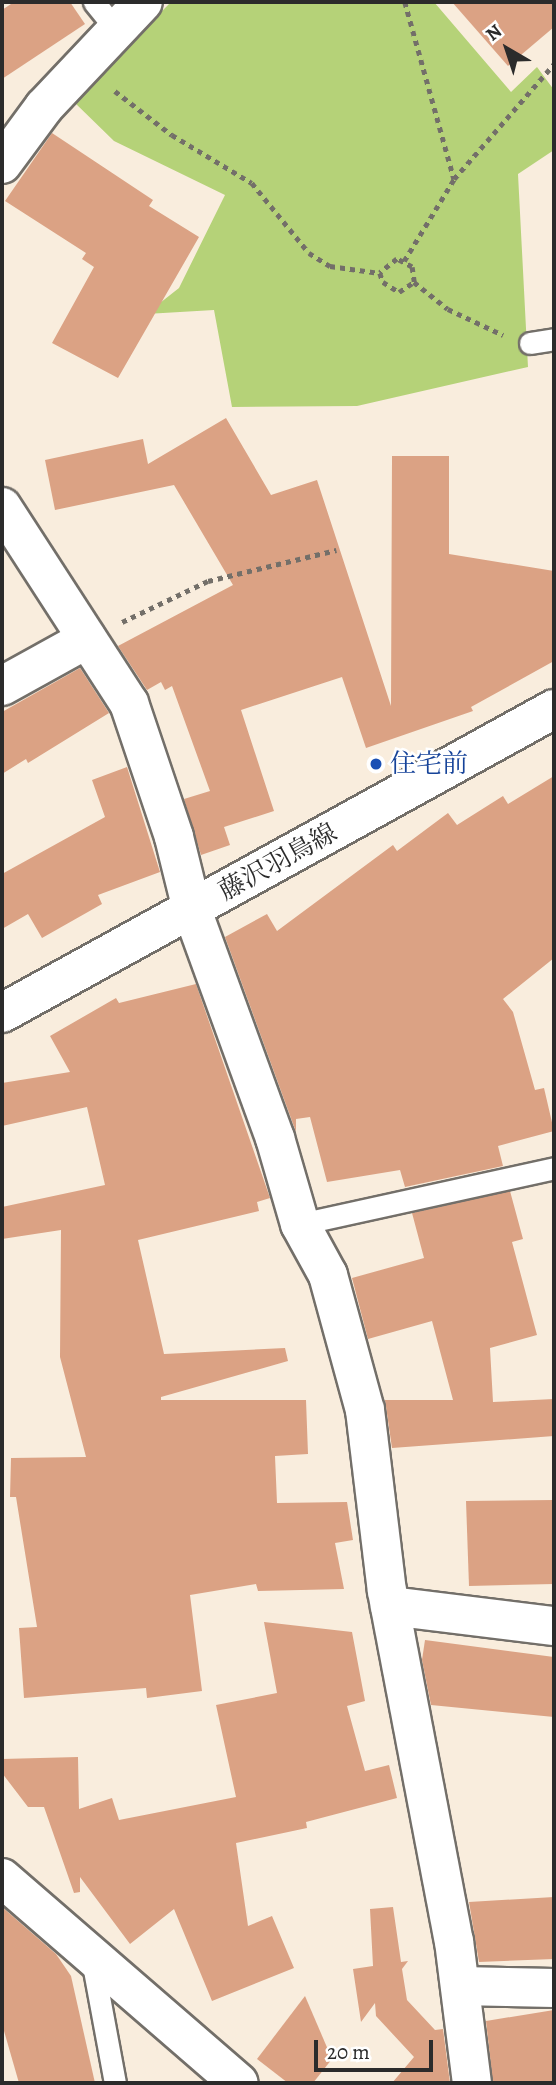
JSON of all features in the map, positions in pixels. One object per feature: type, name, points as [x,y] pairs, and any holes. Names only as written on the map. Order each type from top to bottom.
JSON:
[{"type":"street","points":[[2,164],[83,62],[105,15],[143,2]]},
{"type":"street","points":[[2,508],[130,703],[174,837],[192,910],[275,1138],[300,1223],[328,1275],[365,1410],[390,1606],[416,1724],[460,1986],[472,2083]]},
{"type":"street","points":[[2,685],[87,639]]},
{"type":"street","name":"藤沢羽鳥線","points":[[2,1013],[554,709]]},
{"type":"street","points":[[390,1606],[554,1626]]},
{"type":"street","points":[[2,1878],[61,1925],[92,1959],[239,2083]]},
{"type":"street","points":[[460,1986],[554,1988]]},
{"type":"lane","points":[[530,343],[554,339]]},
{"type":"lane","points":[[300,1223],[554,1168]]},
{"type":"lane","points":[[92,1959],[115,2083]]},
{"type":"path","points":[[405,2],[454,179]]},
{"type":"path","points":[[83,62],[172,135],[252,183],[309,253],[330,265],[380,273]]},
{"type":"path","points":[[404,261],[454,179],[554,64]]},
{"type":"path","points":[[380,273],[391,260],[404,261],[412,267],[414,282],[448,309],[530,343]]},
{"type":"path","points":[[380,273],[383,282],[399,292],[414,282]]},
{"type":"path","points":[[87,639],[208,581],[336,550]]},
{"type":"green space","points":[[171,2],[434,2],[511,92],[537,67],[554,90],[554,150],[518,174],[528,367],[357,406],[232,407],[214,310],[146,314],[179,288],[225,195],[114,141],[73,101]]},
{"type":"building","points":[[14,2],[70,2],[85,24],[2,79],[2,10]]},
{"type":"building","points":[[452,2],[554,2],[554,27],[508,66]]},
{"type":"building","points":[[52,133],[153,200],[149,206],[199,237],[118,378],[52,343],[94,267],[82,259],[86,253],[5,201]]},
{"type":"building","points":[[226,418],[271,495],[317,480],[391,706],[392,456],[449,456],[449,554],[554,571],[554,661],[471,707],[473,711],[366,748],[342,677],[241,710],[274,811],[224,827],[230,845],[201,855],[184,799],[210,791],[172,686],[165,690],[161,682],[147,690],[118,646],[233,585],[174,485],[55,510],[45,460],[143,439],[148,464]]},
{"type":"building","points":[[80,668],[109,713],[28,763],[26,759],[2,774],[2,712]]},
{"type":"building","points":[[127,767],[160,872],[98,895],[102,904],[42,938],[28,914],[2,929],[2,874],[105,817],[92,780]]},
{"type":"building","points":[[554,776],[554,958],[503,999],[513,1012],[535,1090],[544,1088],[554,1131],[498,1146],[503,1166],[405,1187],[400,1170],[327,1182],[310,1117],[296,1119],[296,1132],[225,937],[267,914],[277,931],[393,845],[397,851],[448,813],[457,825],[503,796],[508,804]]},
{"type":"building","points":[[196,984],[270,1198],[257,1202],[259,1211],[138,1240],[164,1354],[285,1348],[288,1361],[161,1397],[161,1400],[306,1400],[308,1454],[275,1456],[277,1503],[347,1502],[353,1540],[335,1543],[344,1589],[258,1591],[256,1584],[190,1595],[202,1691],[147,1698],[146,1688],[24,1698],[19,1628],[37,1627],[16,1497],[10,1497],[11,1458],[86,1457],[60,1357],[61,1230],[2,1239],[2,1207],[105,1185],[87,1107],[2,1126],[2,1083],[70,1072],[50,1036],[116,998],[119,1003]]},
{"type":"building","points":[[510,1191],[523,1239],[512,1242],[537,1335],[490,1348],[493,1402],[554,1399],[554,1436],[392,1448],[385,1400],[453,1400],[432,1321],[368,1339],[352,1278],[424,1258],[412,1213]]},
{"type":"building","points":[[554,1500],[554,1584],[469,1586],[466,1501]]},
{"type":"building","points":[[264,1622],[352,1632],[365,1701],[347,1706],[365,1771],[389,1765],[397,1798],[306,1822],[307,1828],[236,1843],[248,1926],[272,1916],[294,1968],[212,2001],[174,1909],[130,1944],[80,1877],[80,1892],[74,1893],[44,1807],[28,1807],[2,1773],[2,1759],[78,1757],[79,1809],[112,1798],[119,1820],[236,1797],[216,1705],[277,1693]]},
{"type":"building","points":[[425,1640],[554,1657],[554,1717],[431,1705],[422,1660]]},
{"type":"building","points":[[554,1897],[554,1959],[479,1962],[469,1902]]},
{"type":"building","points":[[2,1907],[56,1954],[71,1976],[95,2083],[19,2083],[2,2024]]},
{"type":"building","points":[[393,1907],[401,1962],[408,1961],[402,1969],[407,2000],[435,2030],[443,2029],[450,2083],[392,2083],[414,2057],[376,2016],[375,2003],[361,2022],[353,1969],[373,1966],[370,1909]]},
{"type":"building","points":[[305,1996],[332,2059],[313,2083],[288,2083],[257,2059]]},
{"type":"building","points":[[554,2010],[554,2083],[493,2083],[486,2021]]},
{"type":"place","name":"住宅前","points":[[376,764]]}]
